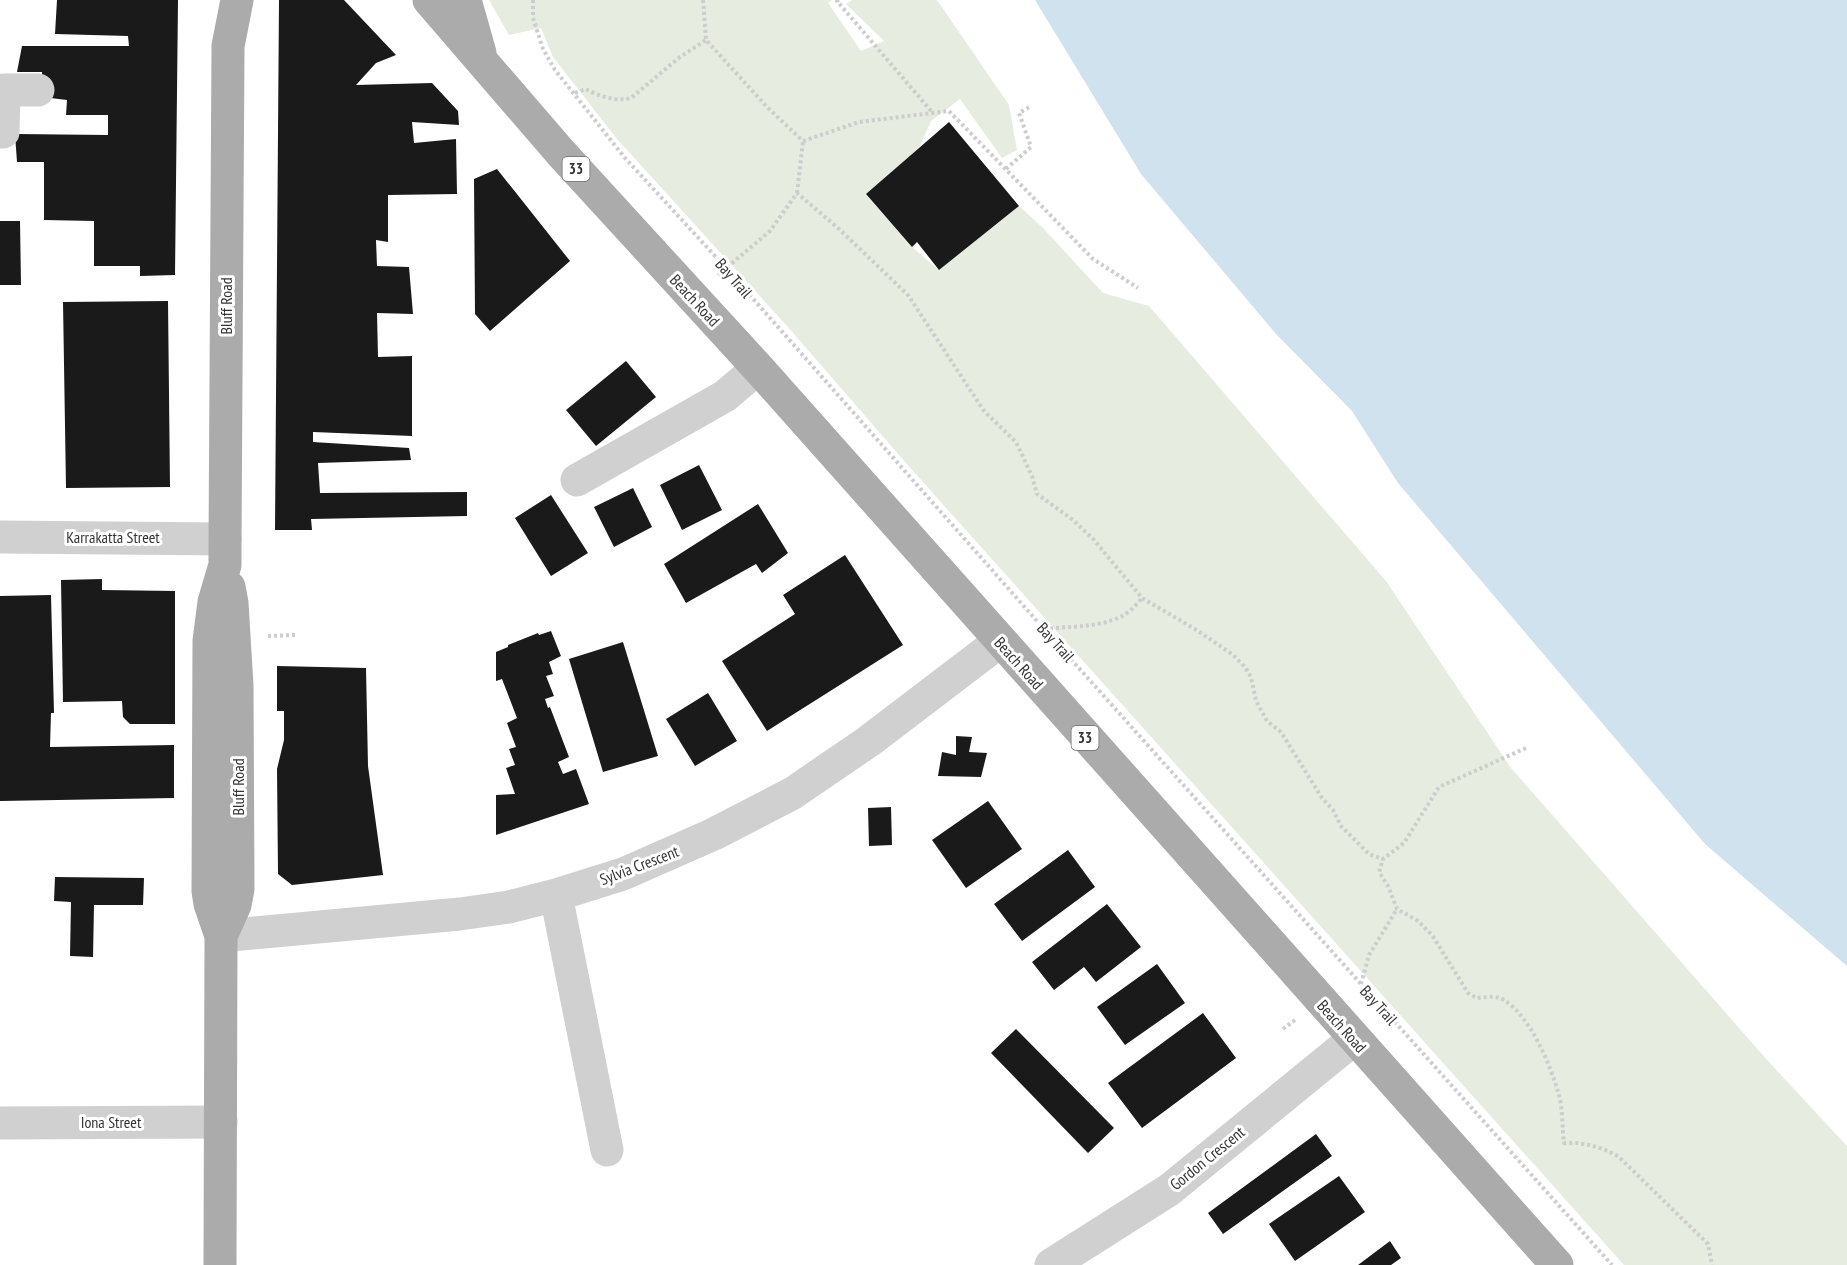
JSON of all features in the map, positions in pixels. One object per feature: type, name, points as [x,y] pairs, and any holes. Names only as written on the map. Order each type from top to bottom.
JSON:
[{"type":"main road","name":"Bluff Road","points":[[214,0],[228,46]]},
{"type":"main road","name":"Bluff Road","points":[[220,1265],[222,936],[210,904],[208,891],[209,641],[214,602],[225,552],[228,46],[237,0]]},
{"type":"main road","name":"Beach Road","points":[[429,0],[561,153],[758,368],[999,642],[1557,1265]]},
{"type":"main road","name":"Beach Road","points":[[465,0],[482,60]]},
{"type":"street","points":[[0,132],[3,132],[4,90],[38,90]]},
{"type":"street","points":[[577,480],[725,396],[758,368]]},
{"type":"street","name":"Karrakatta Street","points":[[0,537],[225,552]]},
{"type":"street","name":"Sylvia Crescent","points":[[222,936],[460,914],[508,907],[623,874],[714,834],[794,793],[869,741],[999,642]]},
{"type":"street","points":[[556,895],[607,1150]]},
{"type":"street","name":"Gordon Crescent","points":[[1051,1265],[1169,1190],[1354,1040]]},
{"type":"street","name":"Iona Street","points":[[0,1123],[221,1122]]},
{"type":"path","name":"Bay Trail","points":[[533,0],[532,18],[543,49],[555,69],[625,158],[726,268],[1044,629],[1612,1265]]},
{"type":"path","points":[[703,0],[706,40],[768,108],[803,141]]},
{"type":"path","points":[[839,0],[837,1],[932,112]]},
{"type":"path","points":[[575,93],[586,89],[596,95],[624,100],[631,98],[680,57],[706,40]]},
{"type":"path","points":[[1006,169],[1031,147],[1019,113],[1031,106]]},
{"type":"path","points":[[803,141],[859,122],[949,111],[1093,260],[1138,288]]},
{"type":"path","points":[[692,296],[770,231],[797,193],[803,141]]},
{"type":"path","points":[[797,193],[839,229],[908,295],[984,411],[1016,442],[1032,476],[1037,494],[1094,540],[1142,598],[1195,629],[1232,654],[1245,667],[1251,676],[1256,701],[1267,722],[1281,732],[1322,798],[1333,810],[1341,826],[1369,854],[1383,859]]},
{"type":"path","points":[[1044,629],[1098,626],[1126,614],[1142,598]]},
{"type":"path","points":[[268,636],[295,635]]},
{"type":"path","points":[[1526,748],[1439,787],[1404,843],[1383,859],[1379,872],[1388,886],[1396,909],[1418,921],[1432,935],[1468,993],[1477,998],[1491,996],[1503,1000],[1516,1011],[1532,1032],[1559,1093],[1564,1143],[1587,1144],[1606,1149],[1619,1157],[1708,1244],[1712,1265]]},
{"type":"path","points":[[1361,984],[1369,955],[1396,909]]},
{"type":"shaded area","points":[[489,0],[832,0],[828,3],[861,51],[884,41],[846,4],[852,0],[937,0],[1009,105],[1017,150],[1002,158],[960,99],[931,121],[919,148],[866,195],[912,247],[939,270],[1019,206],[1043,228],[1103,293],[1149,306],[1386,581],[1511,768],[1768,1061],[1847,1146],[1847,1265],[1624,1265],[905,462],[788,327],[617,139],[553,57],[541,28],[509,35]]},
{"type":"water","points":[[1035,0],[1847,0],[1847,966],[1705,844],[1398,483],[1352,411],[1276,334],[1141,174]]},
{"type":"building","points":[[57,0],[178,0],[175,275],[140,276],[140,266],[94,266],[94,221],[44,220],[44,162],[17,162],[15,134],[108,135],[108,115],[66,115],[67,100],[42,97],[42,72],[17,72],[22,46],[129,46],[128,36],[55,34]]},
{"type":"building","points":[[279,0],[344,0],[396,55],[376,63],[356,85],[432,83],[458,111],[459,125],[412,122],[414,143],[456,139],[457,194],[388,195],[388,242],[376,240],[377,266],[409,267],[413,314],[377,313],[378,357],[412,356],[412,436],[313,432],[313,442],[409,448],[411,460],[318,463],[320,493],[467,492],[467,516],[311,519],[312,530],[275,530]]},
{"type":"building","points":[[949,122],[1019,206],[939,270],[917,242],[912,247],[866,194]]},
{"type":"building","points":[[497,169],[570,261],[490,331],[475,314],[474,179]]},
{"type":"building","points":[[0,221],[20,221],[21,285],[0,285]]},
{"type":"building","points":[[168,301],[170,487],[66,488],[63,302]]},
{"type":"building","points":[[626,361],[656,397],[596,446],[566,410]]},
{"type":"building","points":[[699,465],[722,510],[682,530],[660,485]]},
{"type":"building","points":[[633,488],[652,527],[614,547],[594,507]]},
{"type":"building","points":[[551,495],[588,553],[551,576],[515,518]]},
{"type":"building","points":[[758,504],[788,553],[762,573],[756,564],[686,603],[664,564]]},
{"type":"building","points":[[845,555],[903,645],[767,731],[722,661],[795,614],[783,595]]},
{"type":"building","points":[[102,579],[102,590],[175,591],[175,724],[130,724],[123,717],[122,701],[63,702],[61,580]]},
{"type":"building","points":[[51,595],[54,713],[51,713],[50,747],[174,745],[174,798],[0,801],[0,596]]},
{"type":"building","points":[[551,631],[561,656],[549,662],[553,674],[546,676],[554,696],[545,699],[569,757],[558,762],[563,774],[576,769],[589,804],[496,835],[496,795],[515,794],[506,768],[515,765],[509,749],[516,747],[507,723],[517,718],[502,679],[496,681],[496,652],[538,633],[539,635]]},
{"type":"building","points":[[623,642],[658,756],[603,772],[569,659]]},
{"type":"building","points":[[277,666],[366,668],[368,766],[383,875],[292,885],[278,874],[277,769],[284,740],[284,711],[277,711]]},
{"type":"building","points":[[708,693],[737,741],[695,766],[666,719]]},
{"type":"building","points":[[956,736],[972,737],[969,752],[987,753],[981,777],[938,776],[942,752],[956,755]]},
{"type":"building","points":[[988,801],[1022,849],[966,888],[932,840]]},
{"type":"building","points":[[891,807],[892,845],[869,846],[868,808]]},
{"type":"building","points":[[1068,850],[1095,887],[1022,941],[994,904]]},
{"type":"building","points":[[55,877],[144,878],[143,905],[94,905],[93,957],[70,956],[71,902],[54,901]]},
{"type":"building","points":[[1107,904],[1141,947],[1096,982],[1084,967],[1054,990],[1032,962]]},
{"type":"building","points":[[1157,964],[1185,1003],[1125,1045],[1097,1007]]},
{"type":"building","points":[[1203,1013],[1236,1058],[1142,1128],[1108,1083]]},
{"type":"building","points":[[1016,1029],[1114,1128],[1088,1153],[991,1053]]},
{"type":"building","points":[[1316,1134],[1332,1156],[1223,1234],[1208,1213]]},
{"type":"building","points":[[1339,1176],[1365,1212],[1295,1261],[1269,1224]]},
{"type":"building","points":[[1390,1241],[1401,1258],[1391,1265],[1358,1265]]}]
